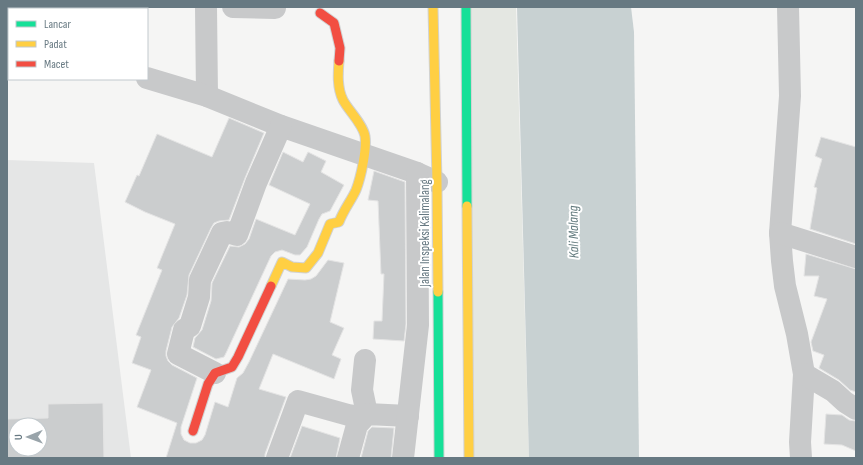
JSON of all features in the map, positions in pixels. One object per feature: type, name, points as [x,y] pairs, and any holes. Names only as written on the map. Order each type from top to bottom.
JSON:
[{"type":"main road","name":"Jalan Inspeksi Kalimalang","points":[[433,7],[437,182],[439,458]]},
{"type":"main road","points":[[466,7],[469,458]]},
{"type":"main road","points":[[194,431],[208,384],[215,373],[232,367],[238,358],[282,262],[292,267],[306,268],[318,253],[330,224],[339,222],[356,190],[365,156],[365,135],[342,99],[338,79],[340,48],[329,14]]},
{"type":"street","points":[[206,7],[207,96]]},
{"type":"street","points":[[233,7],[275,8]]},
{"type":"street","points":[[788,7],[790,96],[780,233],[785,286],[797,334],[804,374],[800,442],[801,458]]},
{"type":"street","points":[[148,78],[207,96],[281,126],[417,173],[437,182]]},
{"type":"street","points":[[215,373],[178,354],[184,330],[190,326],[199,297],[200,280],[222,233],[227,232],[237,235],[256,184],[281,126]]},
{"type":"street","points":[[403,458],[418,325],[417,173]]},
{"type":"street","points":[[780,233],[856,257]]},
{"type":"street","points":[[365,360],[362,390],[367,414]]},
{"type":"street","points":[[804,374],[833,390],[845,402],[856,409]]},
{"type":"street","points":[[277,458],[298,401],[352,416],[367,414],[408,416]]},
{"type":"street","points":[[348,458],[358,425],[367,414]]},
{"type":"shaded area","points":[[466,7],[516,7],[529,458],[469,458]]},
{"type":"shaded area","points":[[7,160],[94,163],[131,458],[7,458]]},
{"type":"water","name":"Kali Malang","points":[[517,7],[631,7],[634,32],[639,458],[529,458]]},
{"type":"building","points":[[229,118],[264,133],[229,220],[214,223],[211,228],[189,275],[187,295],[179,318],[172,327],[166,351],[168,361],[172,365],[197,378],[181,427],[181,434],[184,440],[190,443],[196,443],[202,440],[205,435],[215,402],[228,407],[237,378],[243,373],[249,362],[288,279],[311,279],[316,276],[328,260],[344,263],[330,322],[344,328],[332,355],[341,359],[334,379],[273,354],[259,389],[286,397],[265,454],[265,458],[166,458],[177,423],[137,407],[151,370],[132,363],[141,337],[136,335],[162,270],[157,268],[175,224],[125,202],[137,175],[139,176],[157,134],[212,157]]},
{"type":"building","points":[[821,137],[856,147],[856,244],[810,229],[817,188],[814,187],[822,159],[815,156]]},
{"type":"building","points":[[283,152],[303,162],[308,152],[326,161],[321,172],[344,185],[330,211],[322,214],[307,247],[300,255],[295,255],[282,250],[275,252],[271,256],[224,357],[216,359],[193,347],[195,338],[202,330],[211,301],[212,283],[230,246],[239,247],[245,244],[249,239],[256,219],[295,235],[310,204],[269,185]]},
{"type":"building","points":[[374,171],[405,182],[406,324],[404,341],[373,339],[374,321],[382,321],[384,274],[381,274],[378,201],[368,200]]},
{"type":"building","points":[[806,254],[856,269],[856,392],[850,390],[839,380],[819,368],[824,355],[813,351],[811,342],[827,299],[814,296],[819,276],[804,276]]},
{"type":"building","points":[[103,403],[104,458],[7,458],[7,419],[8,457],[48,457],[48,404]]},
{"type":"building","points":[[826,414],[842,415],[849,420],[856,421],[856,451],[842,445],[824,444]]},
{"type":"building","points":[[302,426],[340,438],[336,458],[290,458]]},
{"type":"building","points":[[372,427],[394,428],[391,458],[361,458],[368,431]]},
{"type":"traffic: fast","points":[[466,7],[467,206]]},
{"type":"traffic: fast","points":[[438,292],[439,458]]},
{"type":"traffic: slow","points":[[433,7],[438,292]]},
{"type":"traffic: slow","points":[[271,286],[282,262],[292,267],[306,268],[318,253],[330,224],[339,222],[356,190],[362,171],[365,142],[364,131],[345,104],[341,95],[338,80],[339,61]]},
{"type":"traffic: slow","points":[[467,206],[469,458]]},
{"type":"traffic: jam","points":[[320,13],[334,23],[340,48],[339,61]]},
{"type":"traffic: jam","points":[[193,431],[208,384],[215,373],[232,367],[271,286]]}]
